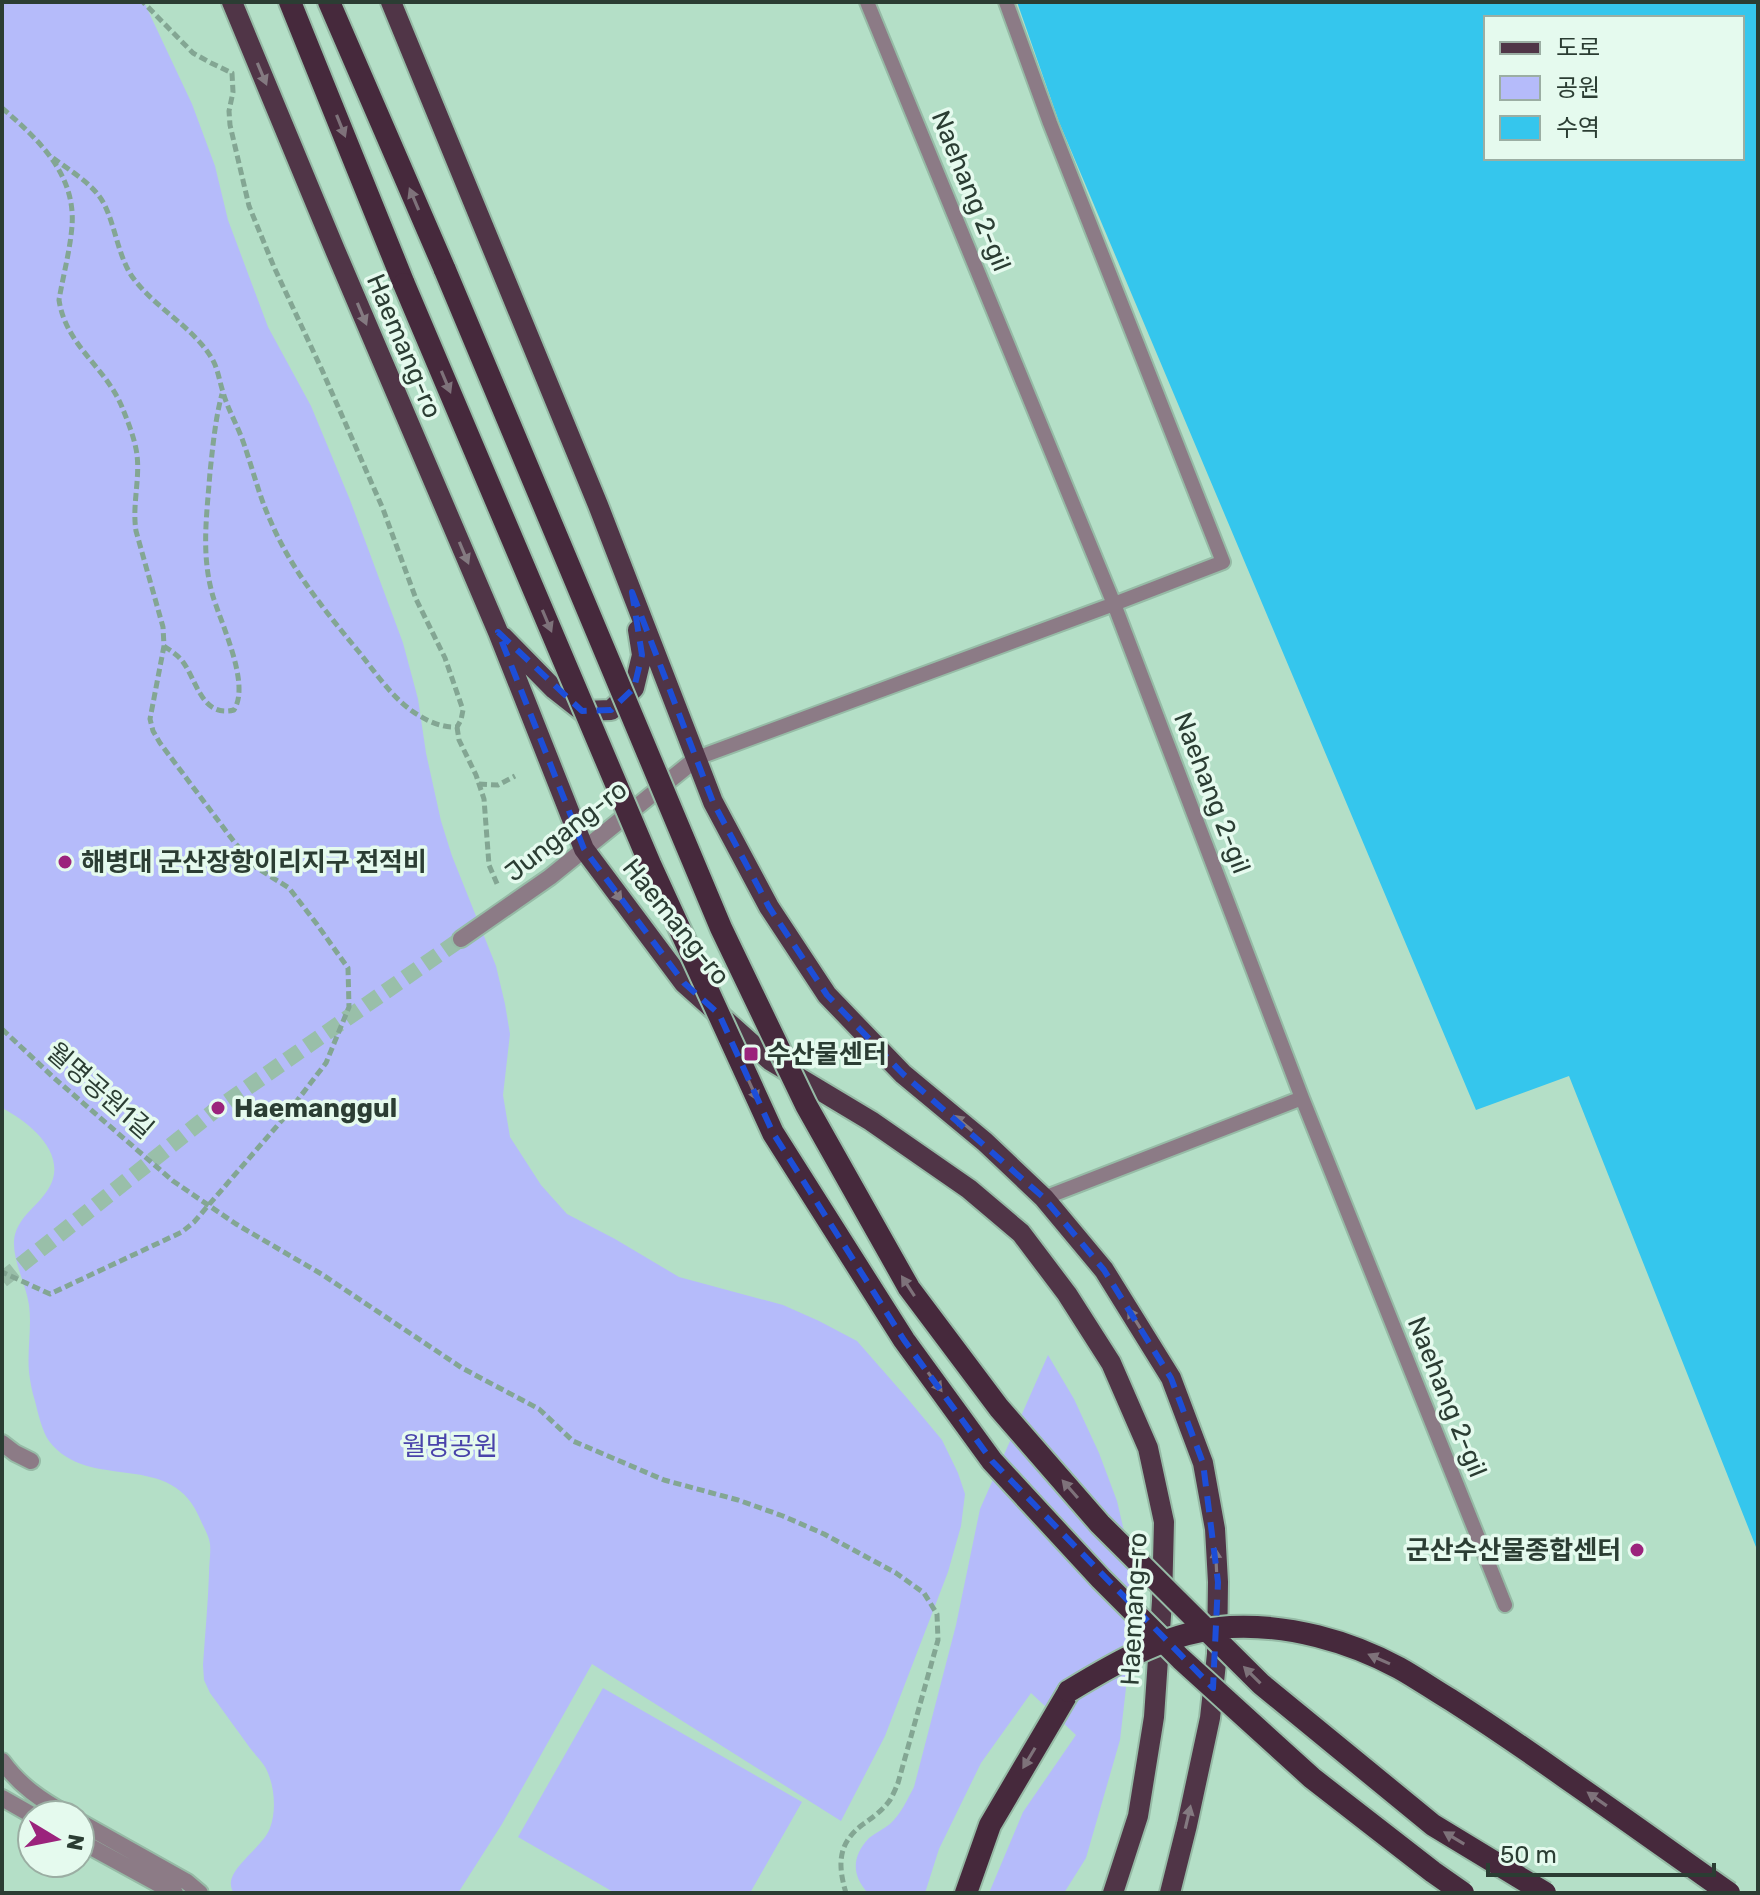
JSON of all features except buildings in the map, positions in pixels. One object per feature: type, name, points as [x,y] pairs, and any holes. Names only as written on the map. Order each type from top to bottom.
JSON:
[{"type":"highway","points":[[290,2],[404,284],[650,864],[773,1133],[904,1340],[992,1461],[1101,1579],[1171,1649],[1312,1778],[1463,1893]]},
{"type":"highway","points":[[329,2],[721,928],[806,1105],[909,1288],[999,1408],[1100,1524],[1261,1684],[1433,1825],[1545,1893]]},
{"type":"highway","points":[[966,1893],[990,1825],[1069,1691],[1145,1647],[1190,1633],[1231,1627],[1265,1628],[1341,1643],[1398,1668],[1499,1730],[1729,1893]]},
{"type":"main road","name":"Haemang-ro","points":[[232,2],[498,632],[584,849],[684,983],[771,1061],[871,1121],[969,1189],[1021,1233],[1067,1294],[1111,1363],[1148,1448],[1164,1522],[1154,1717],[1138,1816],[1113,1893]]},
{"type":"main road","points":[[391,2],[598,505],[713,802],[769,907],[827,995],[903,1074],[985,1142],[1044,1198],[1104,1270],[1171,1378],[1203,1463],[1215,1529],[1218,1582],[1217,1654],[1210,1718],[1170,1893]]},
{"type":"main road","points":[[498,632],[554,689],[582,711],[611,710],[634,688],[642,655],[632,592]]},
{"type":"street","name":"Jungang-ro","points":[[461,939],[584,849],[697,758]]},
{"type":"street","points":[[2,1443],[31,1461]]},
{"type":"street","points":[[2,1761],[14,1777],[41,1799]]},
{"type":"street","points":[[96,1831],[187,1882],[200,1893]]},
{"type":"street","points":[[96,1850],[175,1893]]},
{"type":"lane","name":"Naehang 2-gil","points":[[867,2],[1114,604],[1302,1098],[1505,1605]]},
{"type":"lane","points":[[697,758],[1223,562],[1050,123],[1006,2]]},
{"type":"lane","points":[[1044,1198],[1302,1098]]},
{"type":"path","points":[[143,2],[193,53],[232,73],[230,125],[249,206],[383,509],[416,599],[445,658],[463,710],[457,727],[459,740],[484,799],[489,865],[500,891],[511,904]]},
{"type":"path","points":[[2,108],[27,129],[53,158],[97,193],[104,203],[131,274],[213,359],[257,489],[272,525],[307,586],[388,689],[411,711],[433,723],[457,727]]},
{"type":"path","points":[[2,1272],[50,1294],[182,1232],[209,1206],[326,1063],[349,1007],[348,968],[289,888],[257,868],[235,843],[153,731],[150,719],[164,646],[163,627],[136,531],[137,455],[121,404],[105,377],[73,339],[61,312],[59,300],[73,224],[65,179],[53,158]]},
{"type":"path","points":[[164,646],[183,662],[197,692],[205,701],[221,711],[234,710],[239,697],[236,663],[212,595],[204,542],[213,436],[223,392]]},
{"type":"path","points":[[479,784],[498,785],[515,776]]},
{"type":"path","name":"월명공원1길","points":[[2,1029],[173,1181],[236,1224],[323,1275],[462,1368],[539,1409],[573,1441],[664,1480],[783,1516],[885,1567],[924,1593],[937,1614],[938,1640],[891,1799],[857,1828],[844,1846],[839,1870],[846,1893]]},
{"type":"highlighted area","points":[[632,592],[713,802],[769,907],[827,995],[903,1074],[1044,1198],[1104,1270],[1171,1378],[1203,1463],[1218,1582],[1213,1688],[992,1461],[904,1340],[773,1133],[719,1014],[684,983],[584,849],[498,632],[582,711],[611,710],[634,688],[642,655]]},
{"type":"green space","name":"월명공원","points":[[2,2],[144,2],[192,104],[215,166],[228,220],[268,327],[311,406],[403,643],[418,699],[441,821],[496,966],[505,1004],[510,1034],[503,1095],[510,1137],[541,1185],[567,1214],[679,1277],[783,1305],[857,1341],[942,1440],[958,1473],[965,1494],[961,1526],[948,1572],[885,1736],[841,1821],[592,1664],[502,1824],[458,1893],[234,1893],[232,1877],[266,1836],[272,1822],[274,1801],[265,1766],[210,1693],[204,1680],[210,1551],[208,1535],[188,1498],[171,1485],[151,1477],[86,1465],[66,1457],[44,1432],[29,1375],[29,1305],[14,1241],[18,1226],[47,1191],[53,1178],[54,1165],[51,1153],[35,1132],[2,1108]]},
{"type":"green space","points":[[1048,1355],[1074,1399],[1099,1453],[1117,1501],[1133,1570],[1133,1627],[1120,1740],[1086,1858],[1064,1893],[989,1893],[1023,1812],[1076,1735],[1031,1693],[981,1763],[939,1849],[925,1893],[868,1893],[856,1872],[859,1852],[869,1838],[897,1816],[914,1787],[956,1625],[980,1509]]},
{"type":"green space","points":[[603,1688],[802,1802],[750,1893],[615,1893],[518,1837]]},
{"type":"water","points":[[1017,2],[1758,2],[1758,1552],[1569,1076],[1476,1110],[1059,122]]},
{"type":"tunnel","points":[[2,1280],[218,1108],[461,939]]},
{"type":"place","name":"해병대 군산장항이리지구 전적비","points":[[65,862]]},
{"type":"place","name":"수산물센터","points":[[751,1054]]},
{"type":"place","name":"Haemanggul","points":[[218,1108]]},
{"type":"place","name":"군산수산물종합센터","points":[[1637,1550]]}]
